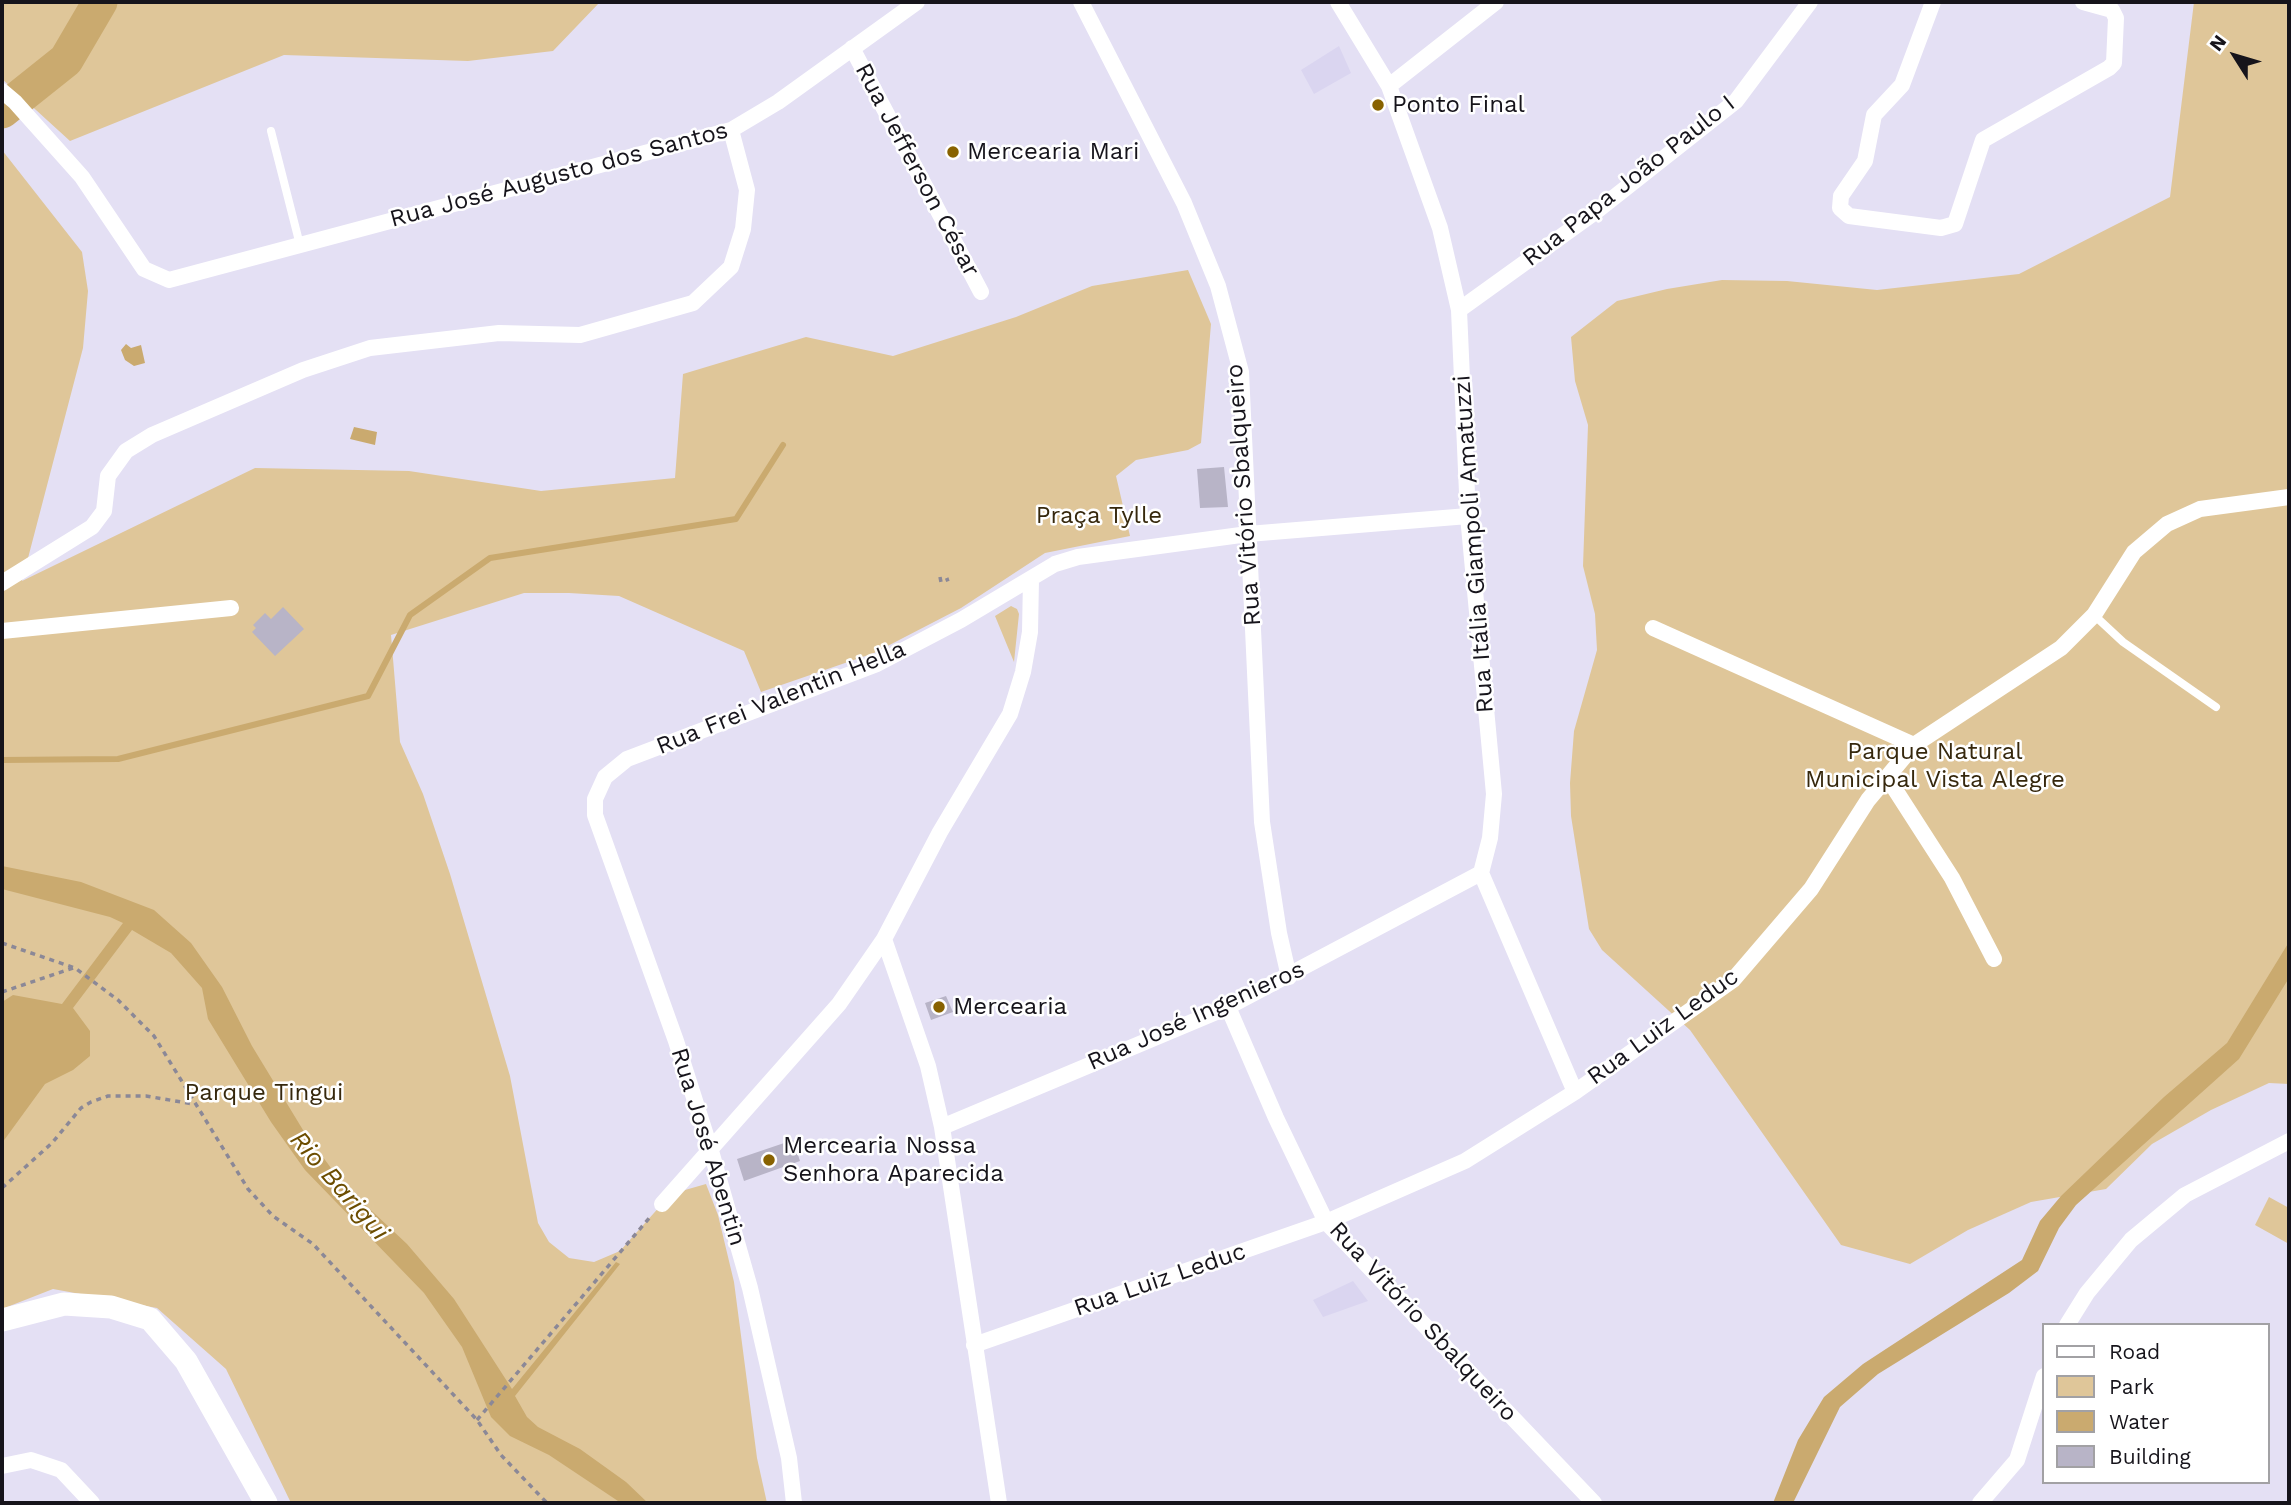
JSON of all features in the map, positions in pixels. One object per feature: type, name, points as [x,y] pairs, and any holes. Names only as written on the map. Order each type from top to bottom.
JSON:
[{"type":"street","name":"Rua José Augusto dos Santos","points":[[2,91],[82,177],[144,269],[169,280],[731,130],[778,102],[917,2]]},
{"type":"street","name":"Rua Vitório Sbalqueiro","points":[[1081,2],[1184,203],[1217,286],[1241,372],[1262,822],[1279,933],[1289,977]]},
{"type":"street","name":"Rua Itália Giampoli Amatuzzi","points":[[1338,2],[1390,86],[1440,228],[1458,310],[1468,516],[1494,794],[1490,838],[1481,873]]},
{"type":"street","points":[[1390,86],[1496,2]]},
{"type":"street","name":"Rua Papa João Paulo I","points":[[1458,310],[1598,210],[1736,101],[1810,2]]},
{"type":"street","points":[[1933,2],[1902,85],[1874,115],[1866,161],[1841,197],[1840,208],[1849,216],[1941,228],[1955,224],[1983,140],[2109,68],[2114,62],[2116,18],[2112,10],[2084,2]]},
{"type":"street","name":"Rua Jefferson César","points":[[852,48],[981,292]]},
{"type":"street","points":[[2,583],[92,527],[104,511],[108,476],[126,451],[152,435],[303,370],[370,348],[499,333],[580,335],[693,303],[731,267],[743,229],[747,190],[731,130]]},
{"type":"street","name":"Rua Luiz Leduc","points":[[974,1345],[1326,1222],[1465,1161],[1575,1092],[1733,980],[1811,889],[1868,800],[1914,745],[2061,648],[2094,615],[2134,552],[2167,524],[2200,509],[2289,497]]},
{"type":"street","name":"Rua Frei Valentin Hella","points":[[594,799],[605,777],[627,760],[877,664],[1055,564],[1078,557],[1248,534],[1468,516]]},
{"type":"street","points":[[662,1204],[839,1004],[884,939],[940,832],[1010,714],[1023,673],[1030,632],[1031,579]]},
{"type":"street","points":[[2,631],[231,608]]},
{"type":"street","points":[[1653,628],[1914,745]]},
{"type":"street","points":[[1887,777],[1952,878],[1994,959]]},
{"type":"street","name":"Rua José Abentin","points":[[594,799],[595,815],[611,865],[676,1041],[750,1288],[789,1458],[794,1503]]},
{"type":"street","points":[[1481,873],[1575,1092]]},
{"type":"street","name":"Rua José Ingenieros","points":[[942,1127],[1228,1007],[1481,873]]},
{"type":"street","points":[[884,939],[928,1066],[942,1127],[999,1503]]},
{"type":"street","name":"Rua Vitório Sbalqueiro","points":[[1228,1007],[1276,1118],[1326,1222],[1594,1503]]},
{"type":"street","points":[[2068,1323],[2087,1293],[2131,1240],[2185,1195],[2289,1140]]},
{"type":"street","points":[[2,1320],[64,1304],[111,1307],[150,1319],[186,1361],[266,1503]]},
{"type":"street","points":[[1980,1503],[2017,1460],[2042,1382]]},
{"type":"street","points":[[2,1466],[31,1460],[61,1470],[92,1503]]},
{"type":"lane","points":[[271,131],[300,245]]},
{"type":"lane","points":[[2094,615],[2123,642],[2216,707]]},
{"type":"path","points":[[940,578],[941,582],[949,579]]},
{"type":"path","points":[[2,943],[75,968],[154,1036],[248,1189],[273,1216],[313,1244],[477,1420],[501,1455],[547,1503]]},
{"type":"path","points":[[2,992],[75,968]]},
{"type":"path","points":[[2,1188],[52,1143],[81,1108],[91,1102],[108,1096],[146,1096],[195,1104]]},
{"type":"path","points":[[477,1420],[662,1204]]},
{"type":"shaded area","points":[[1339,46],[1351,73],[1314,94],[1301,70]]},
{"type":"shaded area","points":[[1353,1281],[1368,1301],[1323,1317],[1313,1300]]},
{"type":"green space","points":[[2,2],[600,2],[553,51],[468,61],[284,55],[70,141],[2,79]]},
{"type":"green space","name":"Parque Natural Municipal Vista Alegre","points":[[2194,2],[2289,2],[2289,1084],[2269,1083],[2211,1110],[2152,1144],[2106,1189],[2031,1202],[1968,1230],[1910,1264],[1841,1245],[1690,1030],[1602,950],[1589,929],[1571,816],[1570,783],[1574,731],[1597,650],[1595,614],[1583,566],[1588,425],[1575,381],[1571,337],[1617,301],[1722,280],[1787,281],[1877,290],[2019,274],[2170,197]]},
{"type":"green space","points":[[2,150],[82,252],[88,291],[83,348],[22,581],[255,468],[409,471],[541,491],[675,478],[683,374],[806,337],[893,356],[1016,317],[1092,286],[1188,270],[1211,324],[1201,443],[1188,450],[1136,460],[1116,476],[1130,536],[1045,553],[961,608],[874,653],[761,692],[744,651],[619,596],[524,593],[391,635],[400,742],[423,794],[450,874],[510,1076],[538,1223],[549,1242],[569,1258],[594,1262],[620,1251],[662,1204],[685,1190],[706,1184],[718,1215],[734,1282],[757,1458],[767,1503],[291,1503],[226,1369],[157,1308],[53,1289],[2,1309]]},
{"type":"green space","points":[[1011,606],[1017,609],[1019,614],[1014,662],[995,616]]},
{"type":"green space","points":[[2269,1197],[2289,1208],[2289,1244],[2255,1225]]},
{"type":"water","points":[[126,344],[131,348],[141,345],[145,363],[134,366],[125,360],[121,350]]},
{"type":"water","points":[[354,427],[377,432],[375,445],[350,439]]},
{"type":"water","name":"Rio Barigui","points":[[2,866],[81,882],[154,910],[191,943],[222,987],[252,1046],[303,1130],[342,1183],[407,1244],[454,1299],[512,1389],[616,1262],[620,1264],[515,1396],[527,1417],[538,1427],[580,1449],[626,1482],[648,1503],[621,1503],[549,1455],[510,1436],[491,1417],[462,1347],[424,1293],[305,1170],[271,1122],[208,1019],[202,988],[171,953],[132,930],[73,1008],[90,1031],[90,1056],[73,1070],[45,1084],[2,1143],[2,1002],[13,995],[62,1004],[123,923],[110,917],[2,889]]},
{"type":"water","points":[[2289,942],[2289,978],[2239,1059],[2076,1205],[2059,1228],[2038,1271],[2009,1293],[1878,1374],[1840,1407],[1793,1503],[1773,1503],[1798,1440],[1824,1397],[1863,1364],[2022,1260],[2040,1221],[2061,1196],[2164,1097],[2227,1043]]},
{"type":"building","points":[[1224,467],[1228,507],[1200,508],[1197,469]]},
{"type":"building","points":[[283,607],[304,629],[275,656],[252,632],[256,628],[253,625],[265,613],[271,619]]},
{"type":"building","name":"Mercearia","points":[[946,996],[953,1012],[931,1020],[925,1003]]},
{"type":"building","name":"Mercearia Nossa Senhora Aparecida","points":[[793,1140],[800,1161],[744,1181],[737,1159]]},
{"type":"waterway","points":[[2,111],[66,60],[100,2]]},
{"type":"waterway","points":[[2,760],[118,759],[368,696],[410,615],[490,558],[736,519],[783,445]]},
{"type":"place","name":"Ponto Final","points":[[1378,105]]},
{"type":"place","name":"Mercearia Mari","points":[[953,152]]},
{"type":"place","name":"Mercearia","points":[[939,1007]]},
{"type":"place","name":"Mercearia Nossa Senhora Aparecida","points":[[769,1160]]},
{"type":"park label","name":"Praça Tylle","points":[[1099,516]]},
{"type":"park label","name":"Parque Tingui","points":[[264,1093]]}]
